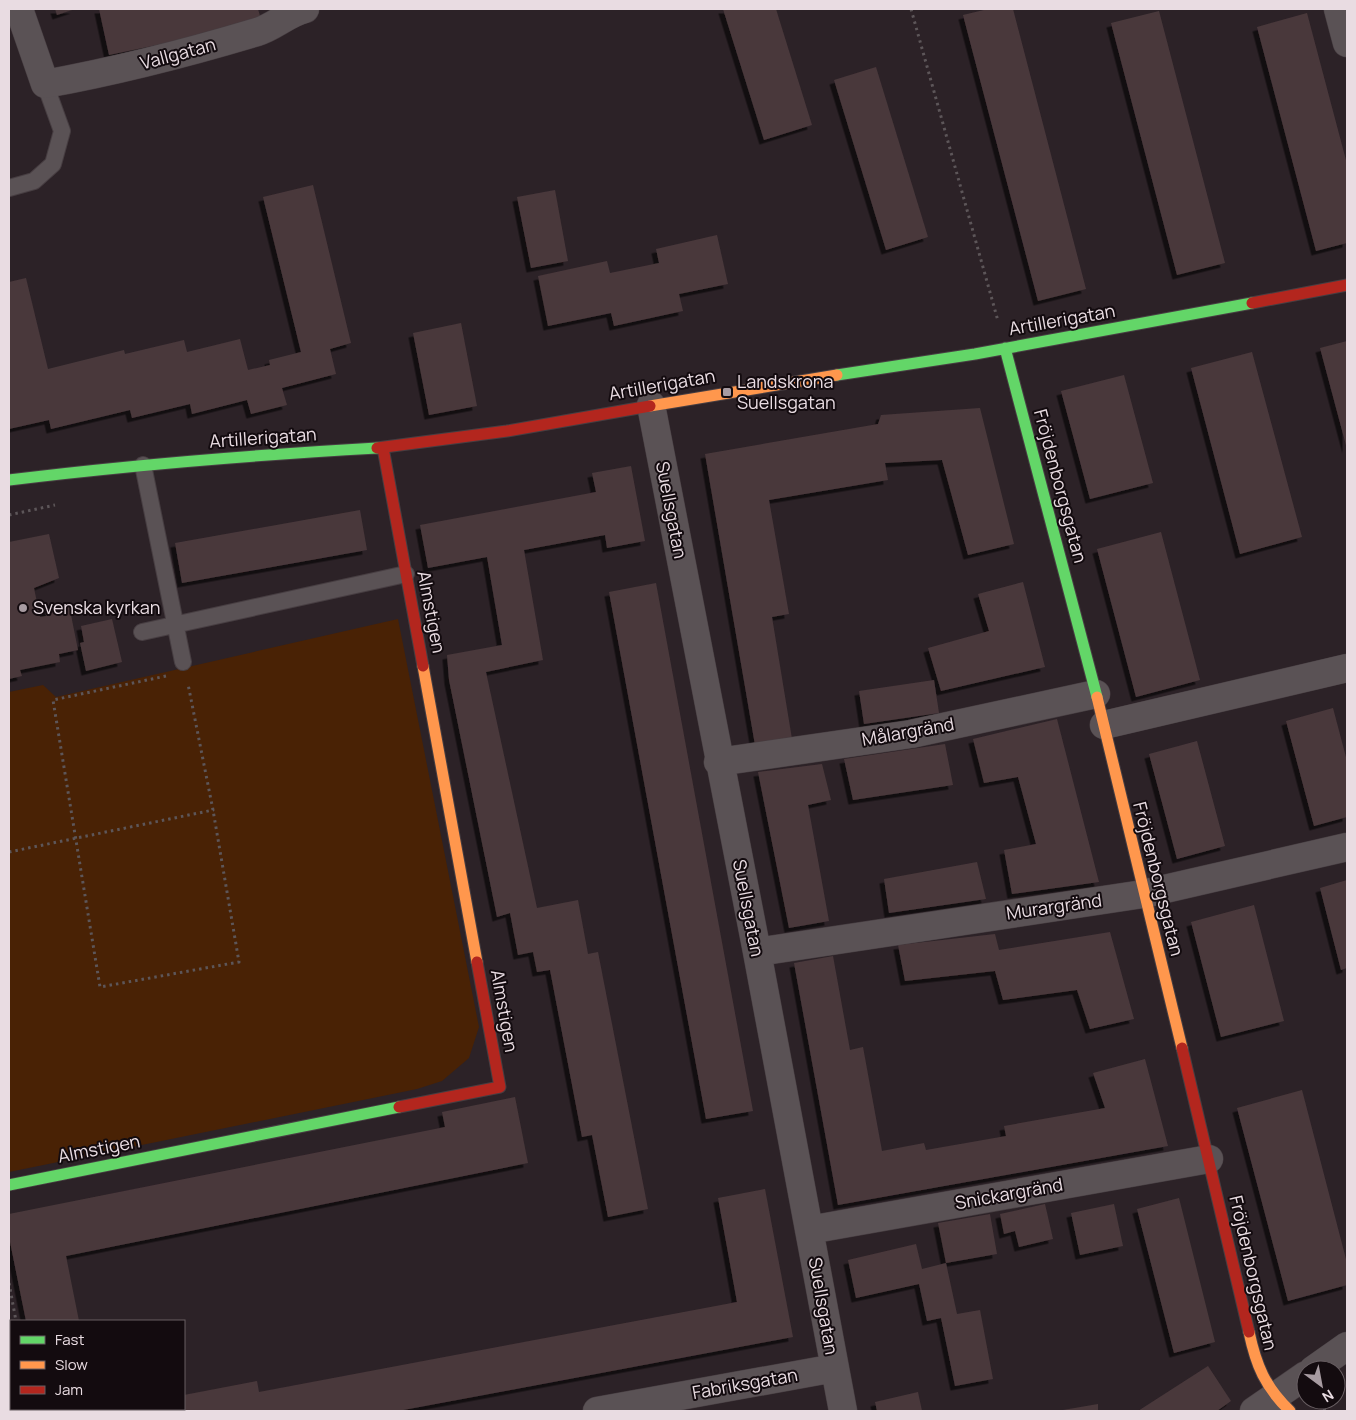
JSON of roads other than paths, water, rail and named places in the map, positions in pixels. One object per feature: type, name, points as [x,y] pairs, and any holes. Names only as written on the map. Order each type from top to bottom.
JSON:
[{"type":"street","points":[[20,9],[45,84]]},
{"type":"street","name":"Vallgatan","points":[[45,84],[116,71],[260,31],[297,11],[305,9]]},
{"type":"street","points":[[1338,9],[1347,43]]},
{"type":"street","name":"Artillerigatan","points":[[9,480],[143,465],[383,448],[507,431],[650,405],[1005,348],[1347,285]]},
{"type":"street","name":"Fröjdenborgsgatan","points":[[1005,348],[1104,725],[1143,894],[1209,1159],[1256,1364],[1273,1406]]},
{"type":"street","name":"Suellsgatan","points":[[650,405],[718,762],[757,952],[842,1411]]},
{"type":"street","name":"Almstigen","points":[[9,1185],[500,1087],[383,448]]},
{"type":"street","points":[[1104,725],[1347,668]]},
{"type":"street","name":"Målargränd","points":[[718,762],[911,734],[1096,694]]},
{"type":"street","name":"Murargränd","points":[[757,952],[1143,894],[1347,847]]},
{"type":"street","name":"Snickargränd","points":[[809,1230],[1209,1159]]},
{"type":"street","points":[[1327,1360],[1347,1346]]},
{"type":"street","name":"Fabriksgatan","points":[[597,1411],[835,1368]]},
{"type":"street","points":[[1273,1406],[1296,1384]]},
{"type":"lane","points":[[9,188],[34,181],[53,164],[62,132],[45,84]]},
{"type":"lane","points":[[143,465],[176,625],[179,668]]},
{"type":"lane","points":[[142,632],[406,574]]},
{"type":"place","name":"Landskrona Suellsgatan","points":[[727,392]]},
{"type":"place","name":"Svenska kyrkan","points":[[23,608]]}]
